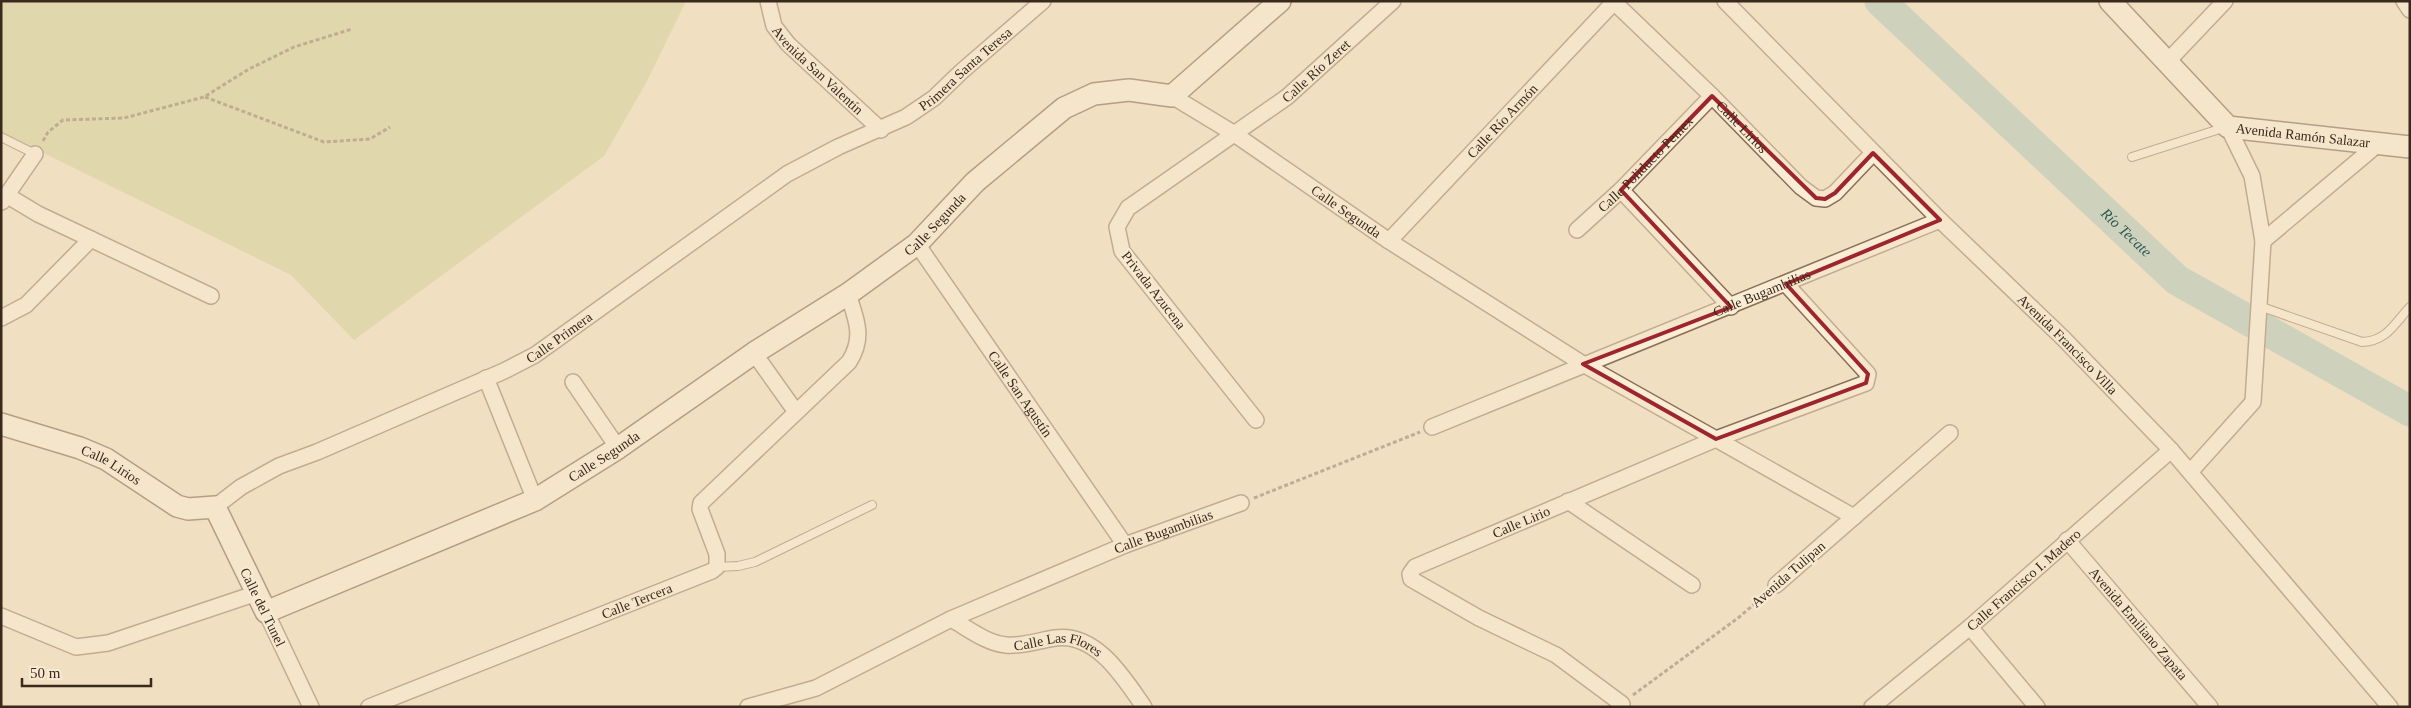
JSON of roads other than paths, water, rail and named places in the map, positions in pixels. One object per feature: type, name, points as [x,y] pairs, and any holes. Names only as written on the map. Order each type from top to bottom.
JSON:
[{"type":"street","name":"Primera Santa Teresa","points":[[880,130],[906,117],[934,98],[960,72],[1043,1]]},
{"type":"street","points":[[1172,96],[1280,1]]},
{"type":"street","name":"Calle Río Zeret","points":[[1232,133],[1287,97],[1393,1]]},
{"type":"street","name":"Calle Lirios","points":[[1614,1],[1712,96],[1801,187],[1816,198],[1825,199],[1835,194],[1874,153]]},
{"type":"street","name":"Calle Río Armón","points":[[1389,241],[1614,1]]},
{"type":"street","name":"Avenida Francisco Villa","points":[[1725,1],[1940,220],[2063,338],[2191,471],[2390,707]]},
{"type":"street","points":[[2110,1],[2228,127],[2252,176],[2263,241],[2253,402],[2191,471]]},
{"type":"street","points":[[2168,61],[2225,1]]},
{"type":"street","points":[[2404,1],[2410,10]]},
{"type":"street","name":"Avenida San Valentín","points":[[772,3],[774,26],[788,44],[880,130]]},
{"type":"street","name":"Calle Segunda","points":[[266,612],[535,500],[618,448],[754,353],[848,294],[917,244],[975,182],[1064,108],[1094,94],[1129,90],[1172,96],[1232,133],[1389,241],[1583,364]]},
{"type":"street","name":"Calle Poliducto Pemex","points":[[1577,230],[1621,190],[1712,96]]},
{"type":"street","name":"Avenida Ramón Salazar","points":[[2228,127],[2410,147]]},
{"type":"street","name":"Calle Primera","points":[[215,507],[241,487],[279,466],[486,378],[535,355],[787,174],[838,147],[880,130]]},
{"type":"street","name":"Privada Azucena","points":[[1232,133],[1128,208],[1117,227],[1122,251],[1256,420]]},
{"type":"street","name":"Avenida Ramón Salazar","points":[[2263,241],[2378,144]]},
{"type":"street","points":[[35,154],[4,199],[211,296]]},
{"type":"street","points":[[1621,190],[1730,306]]},
{"type":"street","name":"Calle Bugambilias","points":[[1432,427],[1940,220]]},
{"type":"street","points":[[1,318],[26,305],[91,239]]},
{"type":"street","name":"Calle San Agustín","points":[[917,244],[1125,545]]},
{"type":"street","name":"Calle Lirio","points":[[1622,704],[1556,655],[1479,618],[1411,579],[1410,574],[1415,567],[1716,439],[1866,383],[1868,374],[1786,284]]},
{"type":"street","points":[[717,567],[717,554],[700,509],[701,503],[849,362],[857,349],[857,322],[848,294]]},
{"type":"street","points":[[754,353],[796,412]]},
{"type":"street","points":[[1583,364],[1854,517]]},
{"type":"street","points":[[486,378],[535,500]]},
{"type":"street","points":[[573,382],[618,448]]},
{"type":"street","name":"Calle Lirios","points":[[1,424],[80,448],[106,459],[177,506],[188,510],[215,507]]},
{"type":"street","name":"Avenida Tulipan","points":[[1776,585],[1950,433]]},
{"type":"street","name":"Calle Francisco I. Madero","points":[[1872,707],[1970,627],[2171,450]]},
{"type":"street","points":[[1568,501],[1692,585]]},
{"type":"street","name":"Calle Bugambilias","points":[[748,707],[816,688],[951,619],[1125,545],[1241,503]]},
{"type":"street","name":"Calle del Tunel","points":[[215,507],[311,707]]},
{"type":"street","name":"Avenida Emiliano Zapata","points":[[2067,540],[2210,707]]},
{"type":"street","name":"Calle Tercera","points":[[369,707],[717,567]]},
{"type":"street","points":[[1,616],[76,647],[108,642],[257,593]]},
{"type":"street","name":"Calle Las Flores","points":[[951,619],[988,640],[1008,646],[1058,637],[1083,640],[1098,651],[1126,680],[1144,707]]},
{"type":"street","points":[[1970,627],[2037,707]]},
{"type":"lane","points":[[2132,157],[2228,127]]},
{"type":"lane","points":[[1,137],[35,154]]},
{"type":"lane","points":[[2259,306],[2362,342],[2375,341],[2383,337],[2410,307]]},
{"type":"lane","points":[[717,567],[738,566],[754,562],[872,505]]},
{"type":"waterway","name":"Río Tecate","points":[[1880,1],[2177,280],[2410,411]]}]
